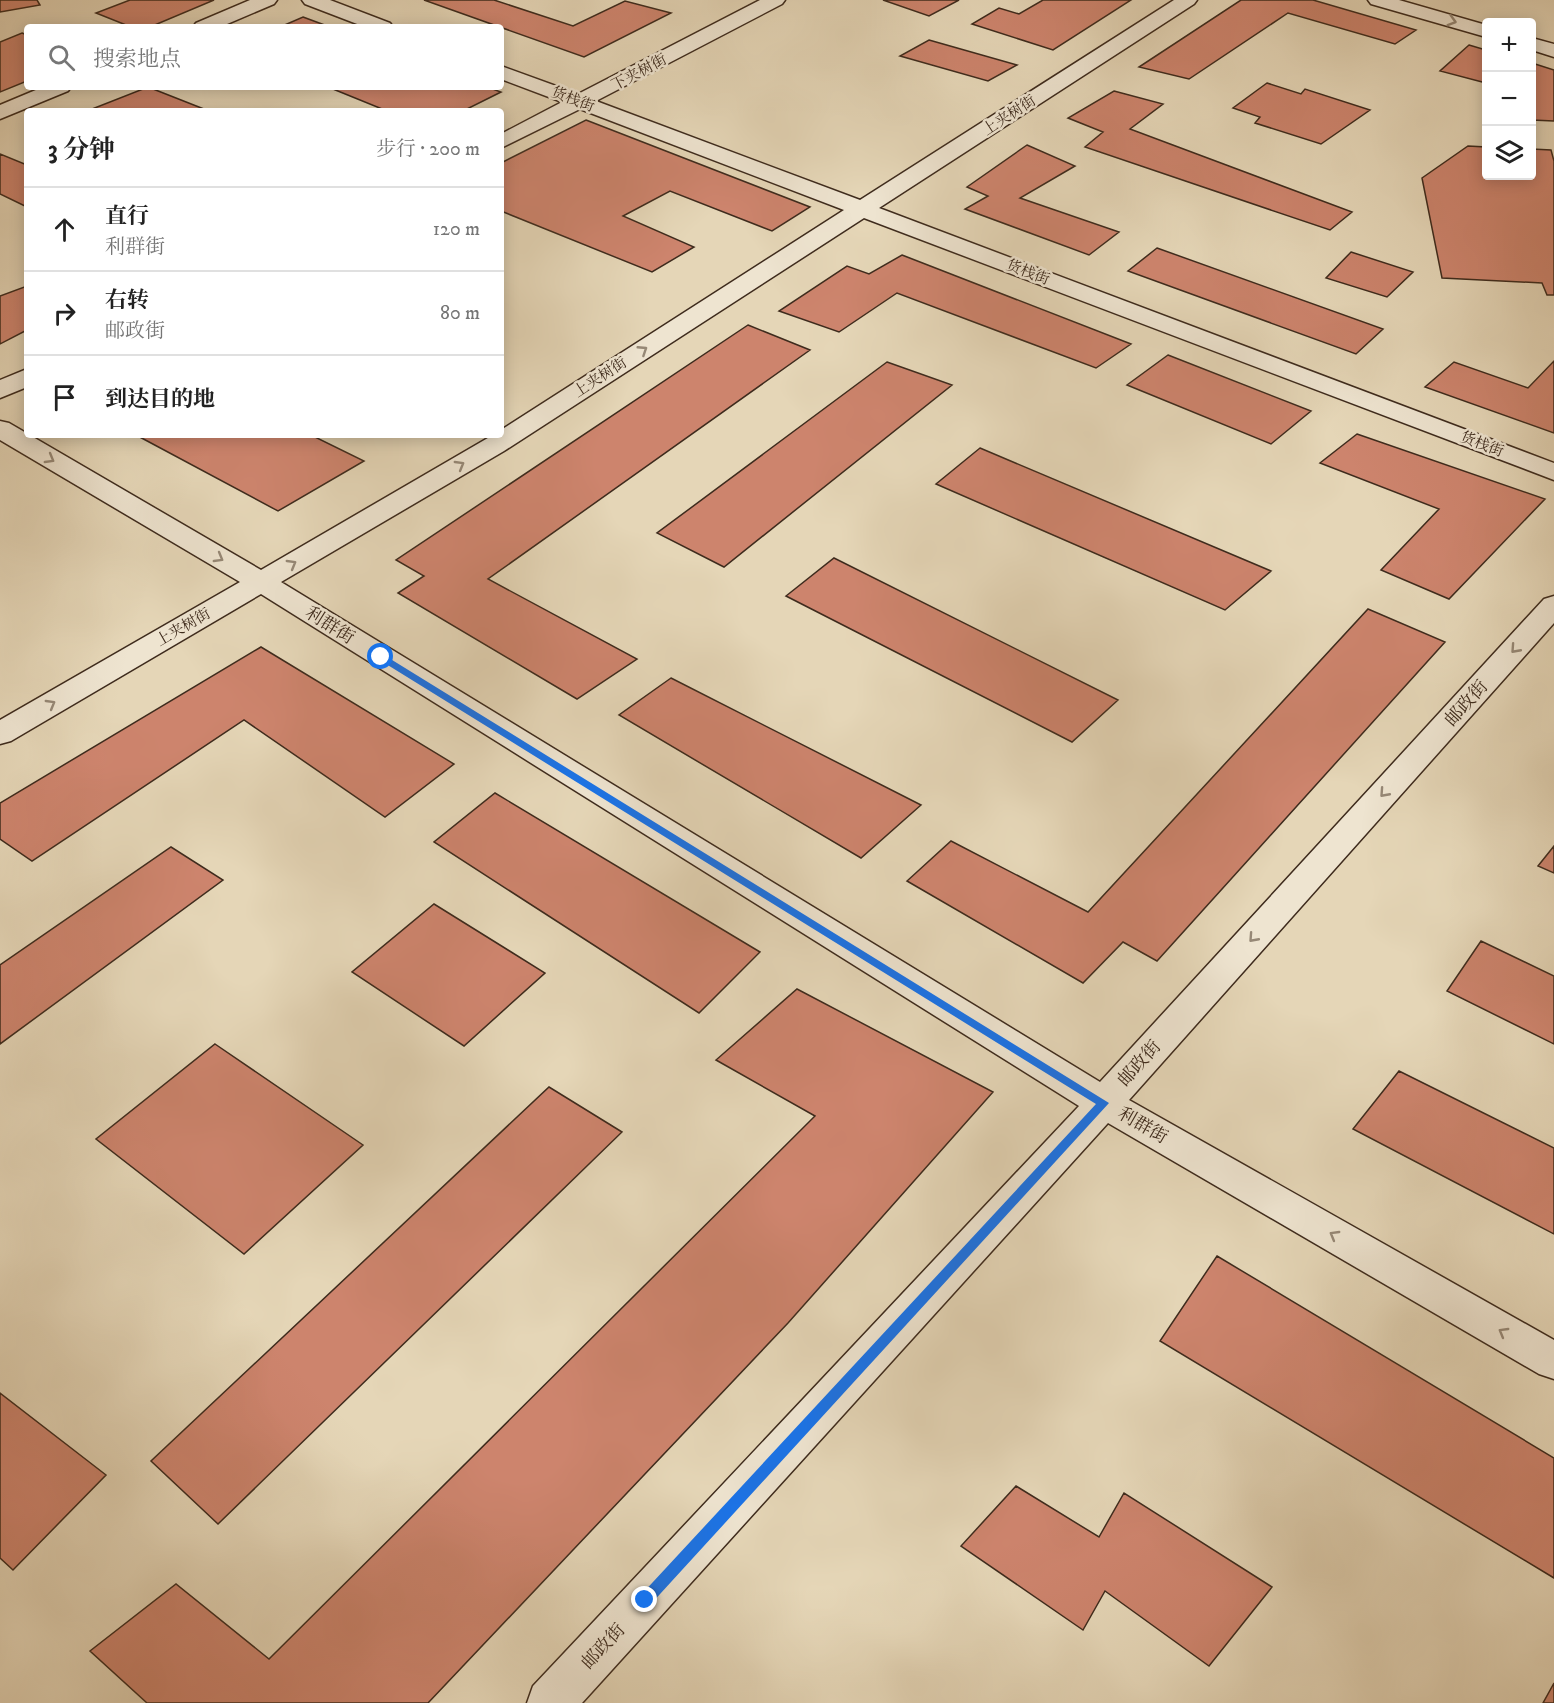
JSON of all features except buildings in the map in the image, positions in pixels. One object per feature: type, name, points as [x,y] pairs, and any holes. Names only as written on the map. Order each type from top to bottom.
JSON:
[{"type":"street","points":[[210,24],[267,0]]},
{"type":"street","points":[[312,0],[375,24]]},
{"type":"street","name":"下夹树街","points":[[504,140],[775,0]]},
{"type":"street","name":"上夹树街","points":[[0,734],[495,445],[1187,0]]},
{"type":"street","points":[[1378,0],[1482,30]]},
{"type":"street","points":[[1536,45],[1554,51]]},
{"type":"street","name":"货栈街","points":[[504,73],[1554,472]]},
{"type":"street","points":[[0,113],[54,90]]},
{"type":"street","points":[[0,390],[24,378]]},
{"type":"street","name":"利群街","points":[[0,429],[261,582],[1104,1103],[1554,1361]]},
{"type":"street","name":"邮政街","points":[[550,1703],[1104,1103],[1554,605]]},
{"type":"route","points":[[381,657],[1104,1103],[645,1600]]}]
